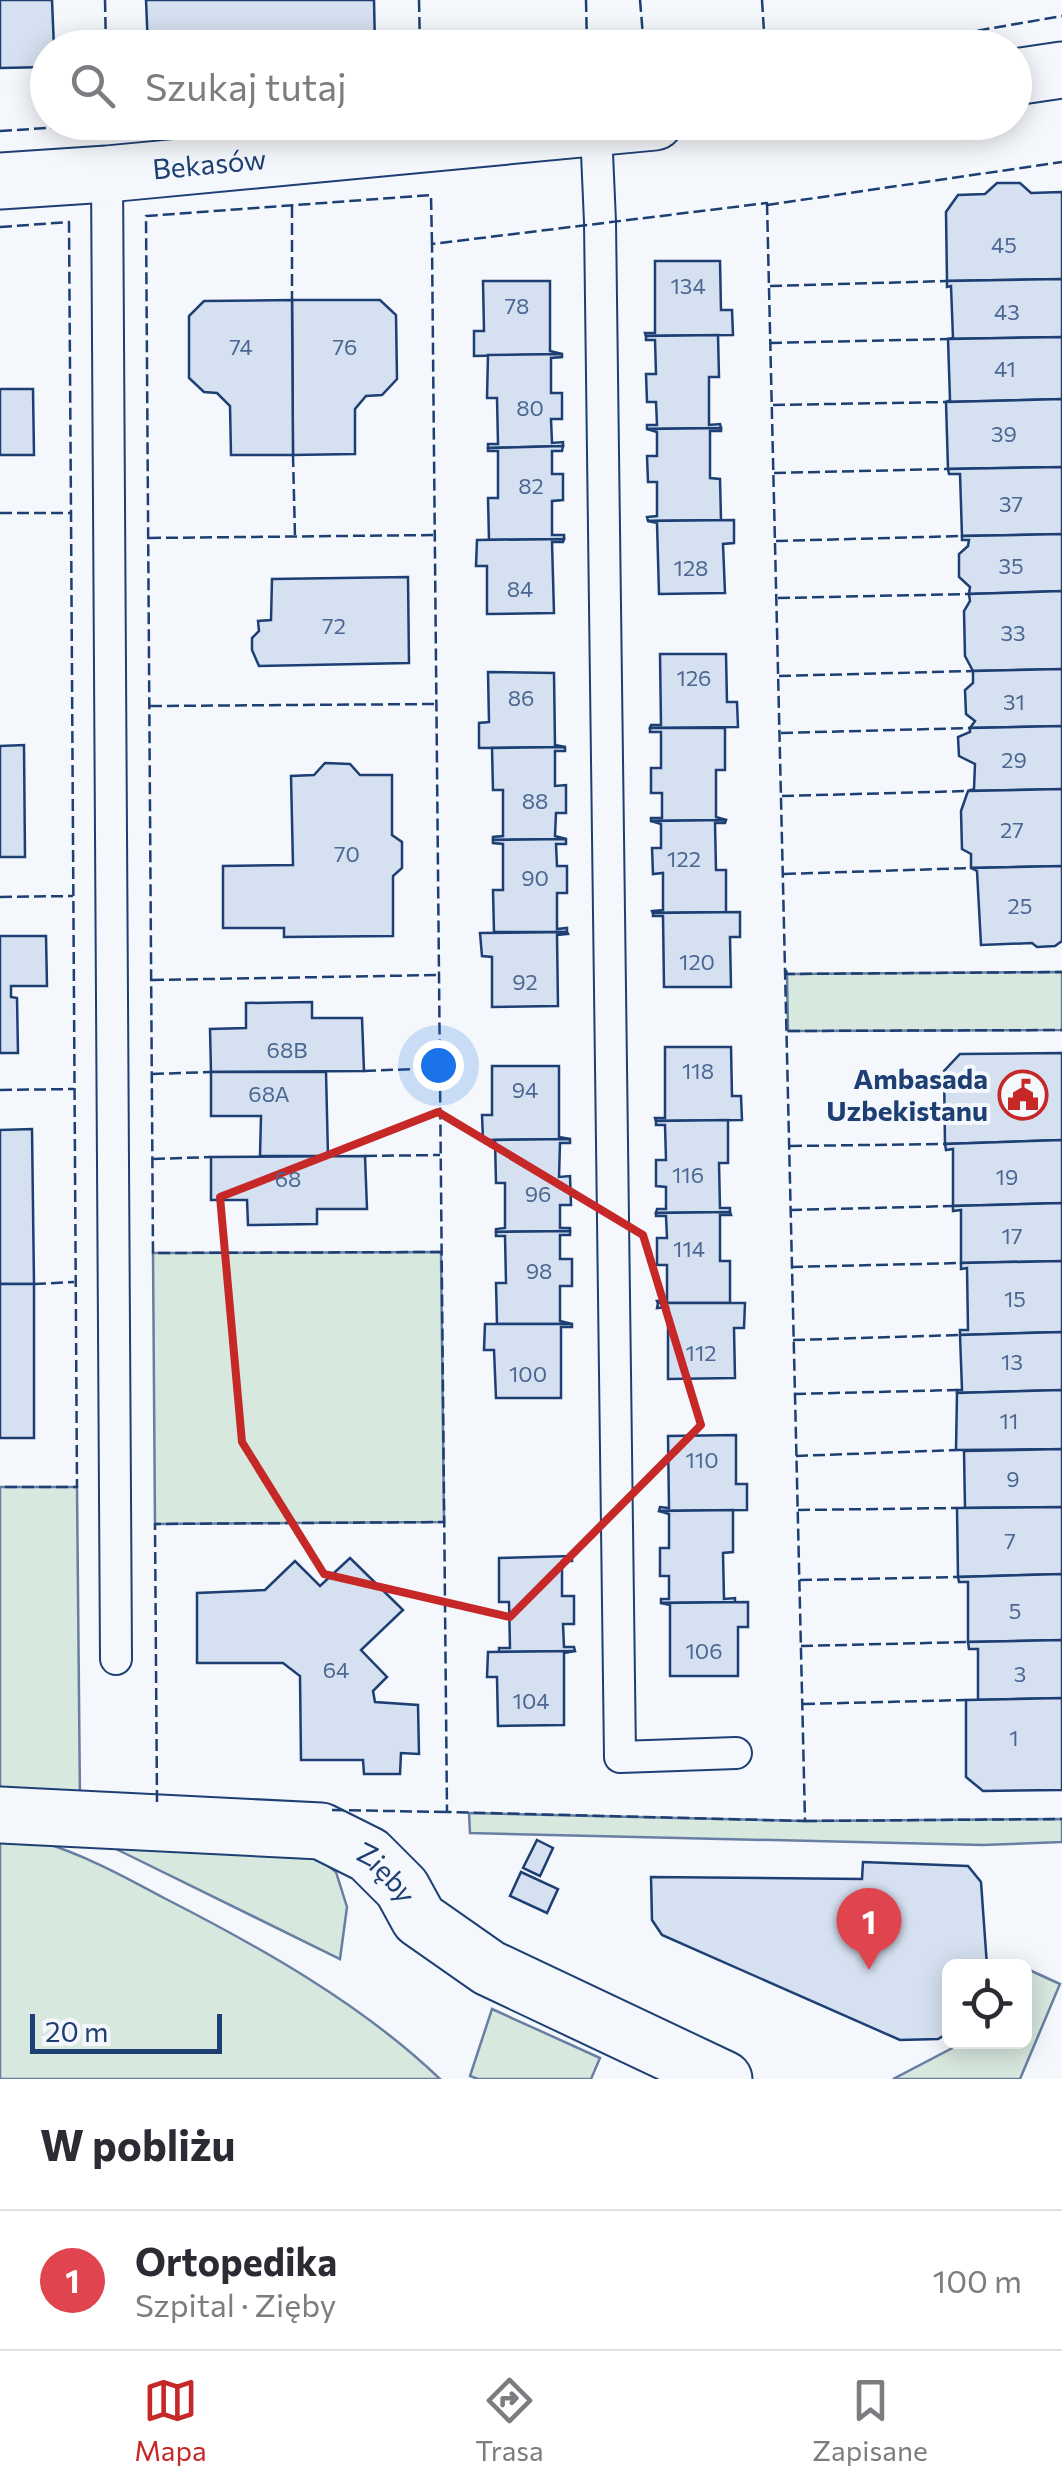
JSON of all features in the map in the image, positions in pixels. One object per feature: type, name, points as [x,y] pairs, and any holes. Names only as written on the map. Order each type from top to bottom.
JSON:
[{"type":"street","points":[[1032,74],[1062,70]]},
{"type":"street","name":"Bekasów","points":[[0,181],[485,140]]},
{"type":"street","name":"Zięby","points":[[0,1815],[321,1831],[369,1855],[402,1888],[418,1919],[490,1968],[724,2079]]},
{"type":"lane","points":[[596,140],[620,1757],[736,1753]]},
{"type":"lane","points":[[107,174],[116,1659]]},
{"type":"highlighted area","points":[[438,1112],[643,1235],[701,1425],[510,1617],[324,1574],[242,1442],[220,1197]]},
{"type":"shaded area","points":[[1062,972],[1062,1030],[788,1031],[787,974]]},
{"type":"shaded area","points":[[441,1252],[444,1522],[155,1524],[153,1253]]},
{"type":"shaded area","points":[[0,1487],[77,1487],[80,1802],[0,1797]]},
{"type":"shaded area","points":[[469,1813],[805,1821],[1062,1819],[1062,1842],[983,1845],[470,1833]]},
{"type":"shaded area","points":[[0,1839],[34,1840],[70,1852],[237,1936],[344,2002],[440,2079],[0,2079]]},
{"type":"shaded area","points":[[114,1848],[305,1848],[336,1872],[347,1907],[340,1959]]},
{"type":"shaded area","points":[[1032,1971],[1060,1984],[1020,2079],[893,2079],[951,2049],[1032,2049]]},
{"type":"shaded area","points":[[492,2009],[600,2058],[591,2079],[470,2076]]},
{"type":"building","points":[[0,0],[52,0],[53,30],[30,30],[30,67],[0,68]]},
{"type":"building","points":[[146,0],[374,0],[375,30],[147,30]]},
{"type":"building","points":[[997,183],[1020,183],[1031,193],[1062,192],[1062,279],[947,281],[946,212],[958,195],[985,194]]},
{"type":"building","points":[[655,261],[720,261],[721,310],[732,310],[733,335],[646,336],[645,333],[655,333]]},
{"type":"building","points":[[1062,279],[1062,337],[948,339],[953,338],[951,286],[947,287],[947,281]]},
{"type":"building","points":[[483,281],[550,281],[550,351],[562,354],[474,356],[474,331],[484,331]]},
{"type":"building","points":[[292,300],[380,300],[396,315],[397,379],[382,395],[366,396],[355,409],[355,454],[293,455]]},
{"type":"building","points":[[292,300],[293,455],[231,455],[230,406],[217,393],[204,392],[189,378],[189,316],[204,301]]},
{"type":"building","points":[[718,335],[719,377],[709,377],[709,425],[720,424],[721,428],[647,429],[647,425],[657,425],[656,402],[647,402],[646,374],[656,374],[655,340],[646,340],[646,336]]},
{"type":"building","points":[[1062,337],[1062,399],[946,402],[950,400],[948,339]]},
{"type":"building","points":[[562,354],[551,358],[551,393],[562,393],[562,419],[551,419],[552,443],[563,442],[563,446],[488,448],[488,444],[498,444],[497,398],[487,398],[488,355]]},
{"type":"building","points":[[0,389],[33,389],[34,455],[0,455]]},
{"type":"building","points":[[1062,399],[1062,467],[948,469],[946,402]]},
{"type":"building","points":[[721,428],[710,431],[710,478],[720,479],[721,520],[648,521],[647,517],[657,516],[657,482],[648,482],[647,456],[657,456],[657,432],[647,429]]},
{"type":"building","points":[[563,446],[562,451],[552,451],[552,474],[563,474],[563,500],[552,501],[552,535],[564,535],[564,539],[489,540],[488,498],[498,498],[498,451],[488,448]]},
{"type":"building","points":[[1062,467],[1062,534],[962,536],[960,474],[949,474],[948,469]]},
{"type":"building","points":[[734,520],[734,543],[723,544],[725,593],[659,594],[657,523],[648,521]]},
{"type":"building","points":[[1062,534],[1062,591],[969,594],[970,587],[959,577],[959,554],[969,540],[962,540],[962,536]]},
{"type":"building","points":[[564,539],[552,542],[554,613],[487,614],[487,566],[476,566],[477,540]]},
{"type":"building","points":[[408,577],[409,663],[259,666],[252,638],[259,631],[258,621],[271,620],[272,579]]},
{"type":"building","points":[[1062,591],[1062,669],[973,671],[965,656],[964,611],[969,594]]},
{"type":"building","points":[[660,654],[726,654],[727,702],[737,702],[738,727],[650,728],[661,725]]},
{"type":"building","points":[[1062,669],[1062,726],[970,728],[975,721],[966,714],[965,690],[973,683],[973,671]]},
{"type":"building","points":[[488,672],[554,673],[555,745],[565,747],[479,748],[479,723],[489,722]]},
{"type":"building","points":[[1062,726],[1062,789],[968,791],[974,789],[975,764],[959,756],[958,737],[970,732],[970,728]]},
{"type":"building","points":[[650,728],[725,728],[725,770],[716,770],[716,817],[726,820],[651,821],[662,818],[662,793],[651,793],[651,768],[661,768],[661,732],[650,732]]},
{"type":"building","points":[[24,745],[25,857],[0,857],[0,746]]},
{"type":"building","points":[[565,747],[565,751],[555,751],[555,786],[566,785],[566,813],[556,813],[555,836],[566,839],[493,840],[503,836],[503,790],[493,790],[492,748]]},
{"type":"building","points":[[325,763],[350,764],[360,775],[392,775],[392,835],[402,842],[402,868],[393,876],[393,936],[284,937],[284,928],[223,928],[223,866],[293,865],[291,776],[314,775]]},
{"type":"building","points":[[1062,789],[1062,866],[971,868],[971,854],[962,849],[961,811],[968,791]]},
{"type":"building","points":[[726,820],[715,823],[716,870],[726,870],[726,912],[653,913],[663,910],[663,873],[653,874],[652,848],[661,848],[661,824],[651,821]]},
{"type":"building","points":[[566,839],[566,844],[556,844],[557,866],[567,866],[567,893],[557,893],[557,929],[567,928],[567,932],[494,932],[493,890],[503,890],[503,844],[493,840]]},
{"type":"building","points":[[1062,866],[1062,941],[1055,946],[1037,947],[1032,943],[981,945],[977,871],[971,868]]},
{"type":"building","points":[[740,912],[740,937],[730,937],[731,987],[664,987],[663,916],[653,913]]},
{"type":"building","points":[[567,932],[557,935],[558,1006],[492,1007],[492,957],[482,956],[480,933]]},
{"type":"building","points":[[0,936],[46,936],[47,986],[11,986],[11,997],[17,998],[18,1053],[0,1053]]},
{"type":"building","points":[[312,1002],[312,1018],[362,1018],[364,1071],[211,1072],[210,1029],[246,1028],[246,1003]]},
{"type":"building","points":[[665,1047],[731,1047],[732,1096],[741,1096],[742,1120],[656,1121],[655,1118],[665,1118]]},
{"type":"building","points":[[1062,1053],[1062,1140],[945,1144],[944,1071],[960,1054]]},
{"type":"building","points":[[492,1066],[559,1066],[559,1137],[570,1139],[483,1140],[482,1115],[492,1115]]},
{"type":"building","points":[[211,1072],[326,1072],[328,1156],[260,1156],[261,1116],[211,1116]]},
{"type":"building","points":[[728,1120],[728,1163],[719,1163],[720,1208],[730,1208],[730,1212],[656,1213],[657,1209],[666,1209],[666,1187],[656,1186],[656,1160],[666,1160],[665,1125],[656,1125],[656,1121]]},
{"type":"building","points":[[32,1129],[34,1284],[0,1284],[0,1130]]},
{"type":"building","points":[[570,1139],[570,1143],[560,1143],[559,1177],[570,1176],[571,1205],[560,1205],[560,1228],[570,1231],[496,1232],[505,1228],[505,1183],[496,1183],[495,1140]]},
{"type":"building","points":[[1062,1140],[1062,1203],[953,1206],[953,1149],[946,1150],[945,1144]]},
{"type":"building","points":[[365,1156],[367,1209],[317,1209],[317,1224],[248,1225],[247,1200],[211,1200],[211,1157]]},
{"type":"building","points":[[1062,1203],[1062,1261],[961,1263],[961,1210],[953,1211],[953,1206]]},
{"type":"building","points":[[656,1213],[731,1215],[720,1215],[720,1261],[730,1261],[730,1303],[658,1303],[667,1301],[667,1265],[657,1265],[657,1238],[667,1238],[666,1216]]},
{"type":"building","points":[[570,1231],[570,1235],[560,1235],[560,1259],[572,1259],[572,1286],[560,1286],[560,1321],[572,1324],[497,1324],[496,1283],[506,1283],[505,1236],[496,1236],[496,1232]]},
{"type":"building","points":[[1062,1261],[1062,1332],[960,1335],[960,1330],[968,1330],[967,1268],[961,1269],[961,1263]]},
{"type":"building","points":[[0,1284],[34,1284],[34,1438],[0,1438]]},
{"type":"building","points":[[658,1303],[745,1303],[744,1328],[734,1328],[735,1378],[668,1379],[668,1307],[657,1308]]},
{"type":"building","points":[[485,1324],[572,1324],[561,1327],[561,1398],[496,1398],[494,1350],[484,1350]]},
{"type":"building","points":[[1062,1332],[1062,1390],[957,1393],[962,1390],[960,1335]]},
{"type":"building","points":[[1062,1390],[1062,1449],[956,1450],[957,1393]]},
{"type":"building","points":[[736,1435],[736,1484],[747,1484],[747,1510],[659,1511],[660,1507],[669,1508],[668,1436]]},
{"type":"building","points":[[1062,1449],[1062,1507],[965,1508],[964,1451]]},
{"type":"building","points":[[1062,1507],[1062,1574],[958,1577],[957,1508]]},
{"type":"building","points":[[733,1510],[733,1552],[723,1553],[724,1599],[735,1598],[735,1602],[661,1603],[661,1599],[669,1599],[669,1576],[660,1576],[660,1548],[669,1548],[669,1514],[659,1511]]},
{"type":"building","points":[[572,1556],[572,1561],[562,1561],[562,1596],[574,1596],[574,1624],[563,1624],[564,1647],[574,1647],[575,1651],[499,1652],[499,1648],[510,1648],[509,1602],[499,1602],[499,1558]]},
{"type":"building","points":[[350,1558],[403,1610],[361,1650],[387,1677],[373,1691],[375,1702],[418,1705],[419,1754],[401,1753],[400,1774],[364,1774],[363,1760],[301,1760],[300,1676],[283,1663],[197,1663],[197,1593],[265,1590],[295,1561],[320,1586]]},
{"type":"building","points":[[1062,1574],[1062,1640],[968,1642],[968,1582],[959,1582],[958,1577]]},
{"type":"building","points":[[748,1602],[748,1627],[738,1627],[738,1676],[670,1676],[670,1605],[661,1603]]},
{"type":"building","points":[[1062,1640],[1062,1698],[978,1700],[978,1649],[969,1649],[968,1642]]},
{"type":"building","points":[[575,1651],[564,1653],[564,1725],[498,1726],[497,1677],[487,1677],[488,1652]]},
{"type":"building","points":[[1062,1698],[1062,1790],[983,1791],[966,1777],[966,1700]]},
{"type":"building","points":[[537,1840],[553,1848],[540,1876],[523,1868]]},
{"type":"building","points":[[863,1862],[968,1866],[981,1882],[986,1959],[942,1959],[942,2037],[938,2039],[900,2040],[662,1935],[652,1920],[651,1877],[862,1879]]},
{"type":"building","points":[[521,1872],[558,1889],[547,1913],[510,1896]]},
{"type":"fence","points":[[105,0],[106,30]]},
{"type":"fence","points":[[419,0],[420,30]]},
{"type":"fence","points":[[586,0],[587,30]]},
{"type":"fence","points":[[640,0],[642,30]]},
{"type":"fence","points":[[762,0],[764,30]]},
{"type":"fence","points":[[981,30],[1062,16]]},
{"type":"fence","points":[[0,131],[30,129]]},
{"type":"fence","points":[[767,205],[1062,162]]},
{"type":"fence","points":[[432,244],[431,195],[146,216],[153,1253],[441,1252]]},
{"type":"fence","points":[[767,203],[805,1821],[447,1812],[432,244],[767,203]]},
{"type":"fence","points":[[292,206],[292,300]]},
{"type":"fence","points":[[0,227],[69,222],[71,513]]},
{"type":"fence","points":[[770,286],[947,281]]},
{"type":"fence","points":[[770,343],[948,339]]},
{"type":"fence","points":[[773,405],[946,402]]},
{"type":"fence","points":[[293,455],[295,537]]},
{"type":"fence","points":[[774,473],[948,469]]},
{"type":"fence","points":[[0,513],[71,513],[77,1487],[0,1487]]},
{"type":"fence","points":[[149,538],[436,535]]},
{"type":"fence","points":[[776,541],[962,536]]},
{"type":"fence","points":[[778,598],[969,594]]},
{"type":"fence","points":[[779,676],[973,671]]},
{"type":"fence","points":[[150,706],[437,704]]},
{"type":"fence","points":[[781,733],[970,728]]},
{"type":"fence","points":[[782,796],[968,791]]},
{"type":"fence","points":[[784,874],[971,868]]},
{"type":"fence","points":[[0,897],[73,896]]},
{"type":"fence","points":[[786,970],[787,974],[1062,972]]},
{"type":"fence","points":[[152,980],[439,975]]},
{"type":"fence","points":[[788,1031],[1062,1030]]},
{"type":"fence","points":[[364,1071],[440,1068]]},
{"type":"fence","points":[[152,1074],[211,1072]]},
{"type":"fence","points":[[0,1090],[74,1089]]},
{"type":"fence","points":[[790,1146],[945,1144]]},
{"type":"fence","points":[[365,1156],[440,1155]]},
{"type":"fence","points":[[153,1159],[211,1157]]},
{"type":"fence","points":[[790,1210],[953,1206]]},
{"type":"fence","points":[[791,1267],[961,1263]]},
{"type":"fence","points":[[34,1284],[74,1282]]},
{"type":"fence","points":[[793,1340],[960,1335]]},
{"type":"fence","points":[[794,1394],[957,1390]]},
{"type":"fence","points":[[796,1456],[956,1450]]},
{"type":"fence","points":[[798,1510],[957,1508]]},
{"type":"fence","points":[[157,1802],[155,1524],[444,1522]]},
{"type":"fence","points":[[800,1580],[958,1577]]},
{"type":"fence","points":[[801,1646],[968,1642]]},
{"type":"fence","points":[[803,1704],[966,1700]]},
{"type":"fence","points":[[332,1810],[447,1812]]},
{"type":"fence","points":[[805,1821],[1062,1819]]},
{"type":"place","name":"Ambasada Uzbekistanu","points":[[1023,1095]]},
{"type":"place","name":"Ortopedika","points":[[869,1970]]}]
